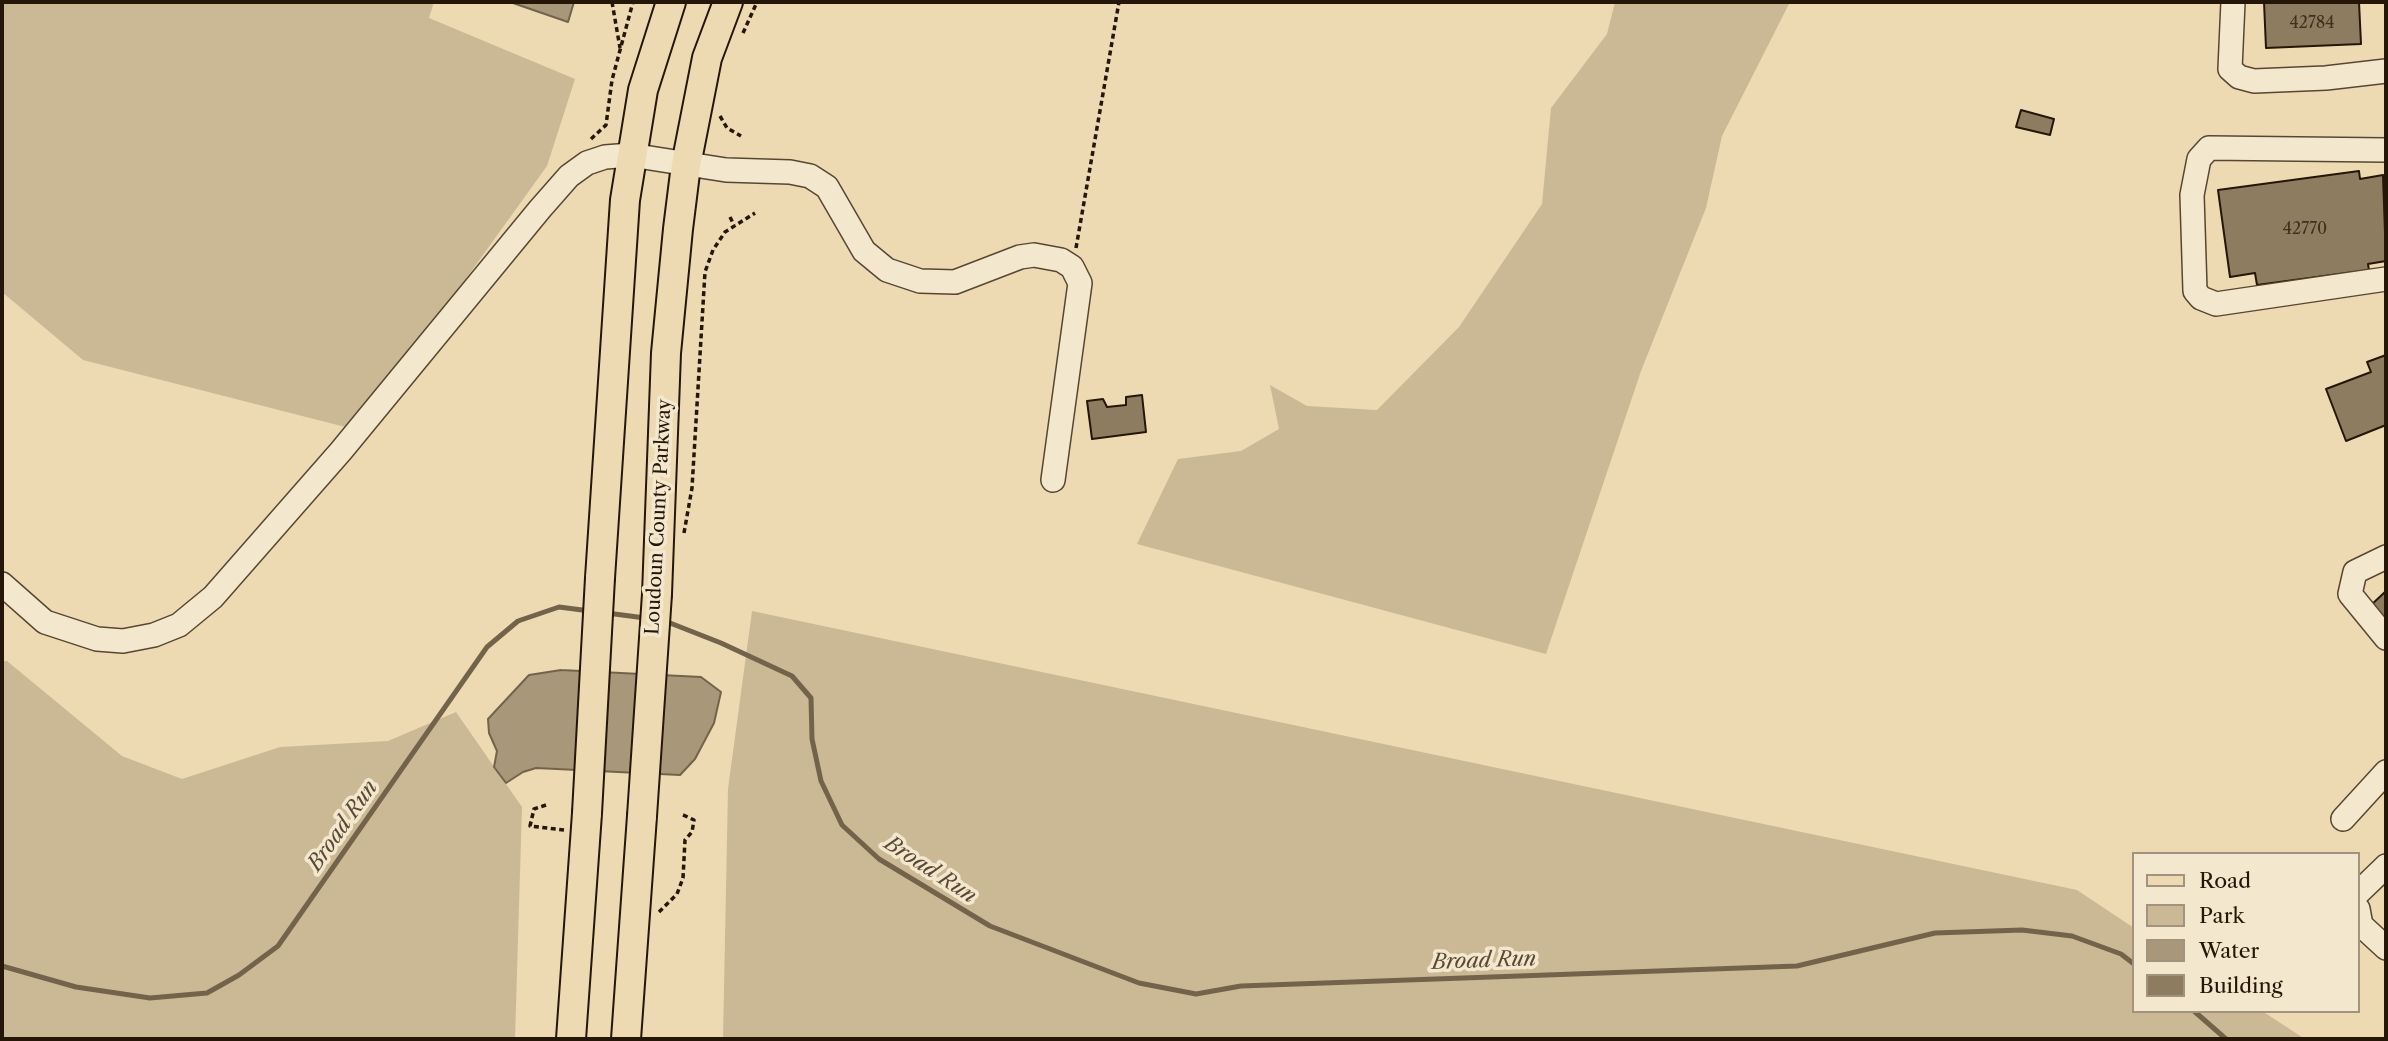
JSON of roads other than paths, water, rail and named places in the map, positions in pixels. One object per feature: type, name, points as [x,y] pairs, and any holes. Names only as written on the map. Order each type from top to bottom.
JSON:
[{"type":"main road","points":[[571,1039],[576,822],[600,578],[620,245],[631,155],[643,90],[671,2]]},
{"type":"main road","name":"Loudoun County Parkway","points":[[626,1039],[657,594],[666,353],[686,165],[707,58],[728,2]]},
{"type":"lane","points":[[2233,2],[2230,69],[2239,77],[2254,81],[2326,78],[2386,71]]},
{"type":"lane","points":[[2386,150],[2209,148],[2199,159],[2192,195],[2195,291],[2208,301],[2216,304],[2386,279]]},
{"type":"lane","points":[[2,584],[44,622],[97,639],[124,641],[154,635],[179,625],[213,597],[341,451],[569,176],[587,163],[605,157],[631,155],[686,165],[790,172],[810,176],[827,187],[864,251],[887,270],[911,278],[955,282],[1020,257],[1034,255],[1061,260],[1072,267],[1080,283],[1053,480]]},
{"type":"lane","points":[[2386,557],[2355,572],[2350,594],[2386,638]]},
{"type":"lane","points":[[2343,818],[2386,772]]},
{"type":"lane","points":[[2360,891],[2386,866]]},
{"type":"lane","points":[[2360,920],[2361,925],[2386,948]]},
{"type":"water","points":[[510,2],[574,2],[568,22]]},
{"type":"water","points":[[561,670],[701,677],[721,692],[714,723],[695,759],[680,775],[536,768],[523,772],[506,783],[494,767],[497,751],[489,733],[488,719],[529,675]]},
{"type":"waterway","name":"Broad Run","points":[[2,966],[76,987],[150,998],[207,993],[239,975],[278,946],[487,647],[518,621],[559,607],[590,611]]},
{"type":"waterway","name":"Broad Run","points":[[607,613],[645,618]]},
{"type":"waterway","name":"Broad Run","points":[[665,621],[792,676],[811,698],[812,739],[821,781],[842,825],[879,859],[990,926],[1139,983],[1196,994],[1241,986],[1797,966],[1935,933],[2022,930],[2072,936],[2121,954],[2132,962]]},
{"type":"waterway","name":"Broad Run","points":[[2196,1013],[2226,1039]]}]
